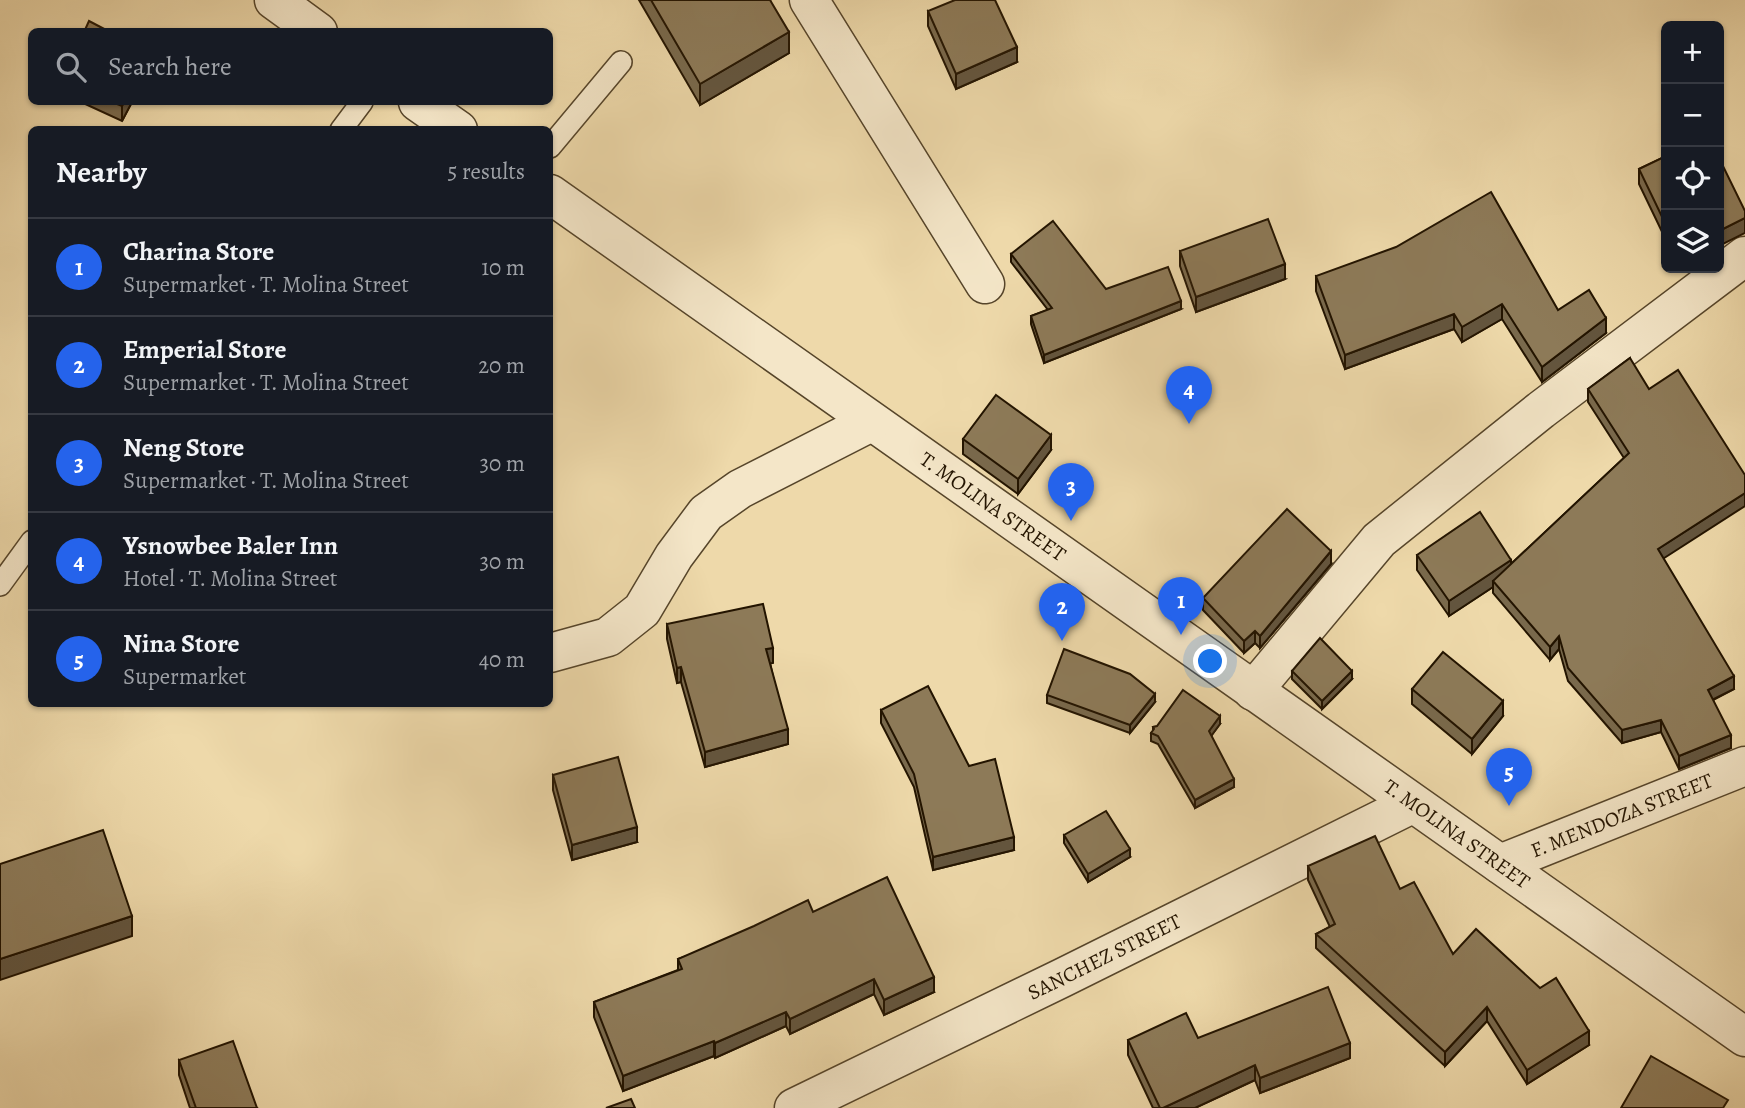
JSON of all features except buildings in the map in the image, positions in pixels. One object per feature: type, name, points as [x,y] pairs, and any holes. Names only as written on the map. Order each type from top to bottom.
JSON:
[{"type":"street","points":[[274,0],[312,28]]},
{"type":"street","points":[[809,0],[985,284]]},
{"type":"street","points":[[422,105],[452,126]]},
{"type":"street","name":"T. MOLINA STREET","points":[[553,196],[1745,1037]]},
{"type":"street","points":[[1253,691],[1379,540],[1541,410],[1745,256]]},
{"type":"street","points":[[553,652],[608,637],[642,610],[674,556],[706,513],[714,507],[740,489],[871,422]]},
{"type":"street","name":"F. MENDOZA STREET","points":[[1500,864],[1745,766]]},
{"type":"street","name":"SANCHEZ STREET","points":[[794,1108],[1412,804]]},
{"type":"lane","points":[[553,143],[621,62]]},
{"type":"lane","points":[[344,126],[360,105]]},
{"type":"lane","points":[[0,585],[28,546]]},
{"type":"place","name":"Ysnowbee Baler Inn","points":[[1189,424]]},
{"type":"place","name":"Neng Store","points":[[1071,521]]},
{"type":"place","name":"Charina Store","points":[[1181,635]]},
{"type":"place","name":"Emperial Store","points":[[1062,641]]},
{"type":"place","name":"Nina Store","points":[[1509,806]]}]
